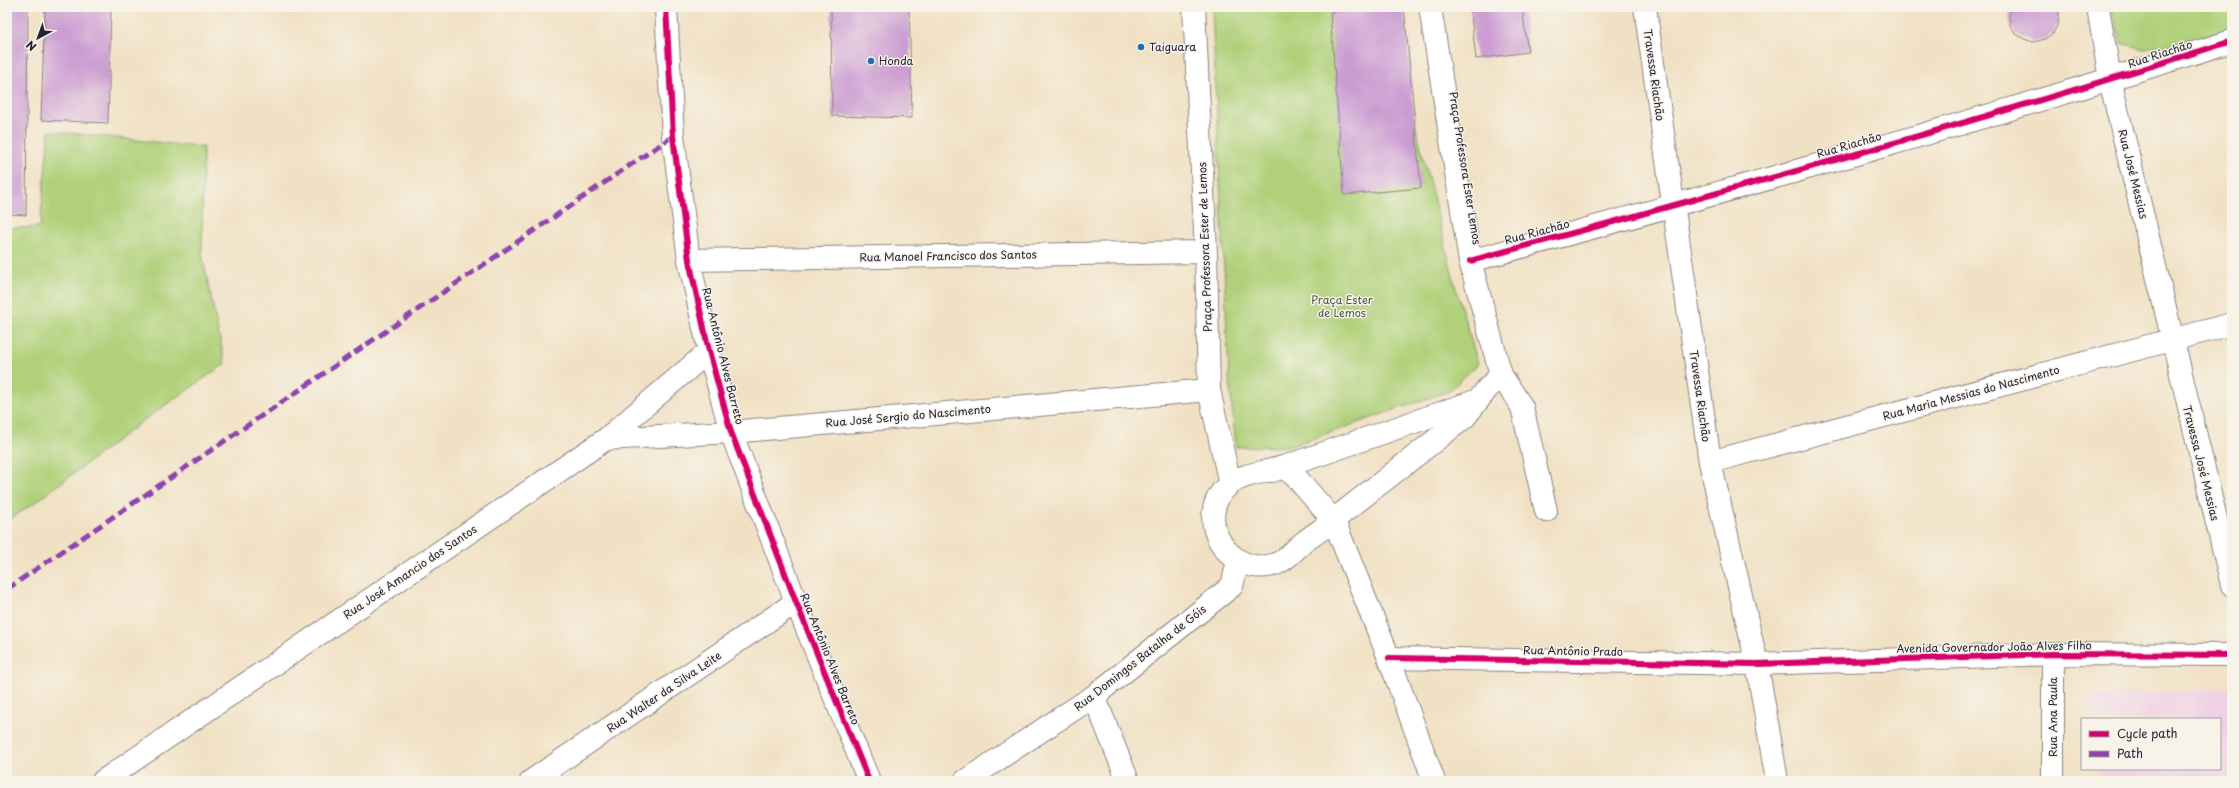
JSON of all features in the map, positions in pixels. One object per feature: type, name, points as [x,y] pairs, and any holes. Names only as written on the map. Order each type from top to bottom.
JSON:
[{"type":"street","name":"Rua Antônio Alves Barreto","points":[[666,7],[673,136],[689,260],[709,351],[732,432],[796,602],[870,781]]},
{"type":"street","name":"Praça Professora Ester de Lemos","points":[[1194,7],[1206,252],[1209,390],[1230,484]]},
{"type":"street","name":"Praça Professora Ester Lemos","points":[[1430,7],[1470,261],[1501,375],[1522,407],[1546,511]]},
{"type":"street","name":"Travessa Riachão","points":[[1644,7],[1710,462],[1757,664],[1777,781]]},
{"type":"street","name":"Rua José Messias","points":[[2098,7],[2110,80],[2172,340]]},
{"type":"street","name":"Rua Riachão","points":[[1470,261],[1673,206],[2110,80],[2232,41]]},
{"type":"street","name":"Rua Manoel Francisco dos Santos","points":[[689,260],[1206,252]]},
{"type":"street","name":"Rua Maria Messias do Nascimento","points":[[1710,462],[2232,324]]},
{"type":"street","name":"Travessa José Messias","points":[[2172,340],[2232,585]]},
{"type":"street","name":"Rua José Amancio dos Santos","points":[[103,781],[606,439],[709,351]]},
{"type":"street","points":[[1479,399],[1272,470],[1246,476],[1230,484],[1220,495],[1214,509],[1213,525],[1217,540],[1226,552],[1238,561],[1257,567],[1276,564],[1334,521],[1465,417],[1501,375]]},
{"type":"street","name":"Rua José Sergio do Nascimento","points":[[606,439],[732,432],[1209,390]]},
{"type":"street","points":[[1272,470],[1295,476],[1334,521],[1389,658],[1434,781]]},
{"type":"street","name":"Rua Domingos Batalha de Góis","points":[[965,781],[1094,696],[1232,586],[1238,561]]},
{"type":"street","name":"Rua Walter da Silva Leite","points":[[531,781],[796,602]]},
{"type":"street","name":"Avenida Governador João Alves Filho","points":[[1757,664],[2053,654],[2232,654]]},
{"type":"street","name":"Rua Ana Paula","points":[[2053,654],[2053,781]]},
{"type":"street","name":"Rua Antônio Prado","points":[[1389,658],[1757,664]]},
{"type":"street","points":[[1094,696],[1128,781]]},
{"type":"shaded area","points":[[2232,688],[2232,781],[2099,781],[2098,770],[2221,770],[2221,718],[2093,718],[2091,696]]},
{"type":"green space","name":"Praça Ester de Lemos","points":[[1212,7],[1386,7],[1456,289],[1478,364],[1449,391],[1291,446],[1236,447],[1229,377]]},
{"type":"green space","points":[[2111,7],[2232,7],[2232,27],[2186,43],[2145,49],[2121,43]]},
{"type":"green space","points":[[49,131],[203,147],[202,254],[225,364],[148,417],[33,504],[7,521],[7,228],[40,227]]},
{"type":"building","points":[[7,7],[28,7],[26,215],[7,214]]},
{"type":"building","points":[[45,7],[111,7],[108,123],[41,120]]},
{"type":"building","name":"Honda","points":[[831,7],[909,7],[912,118],[832,116]]},
{"type":"building","points":[[1385,7],[1404,7],[1421,188],[1344,195],[1330,12]]},
{"type":"building","points":[[1470,7],[1522,7],[1528,52],[1476,59]]},
{"type":"building","points":[[2011,7],[2057,7],[2059,13],[2058,24],[2053,33],[2045,39],[2034,42],[2024,39],[2016,34],[2010,25],[2009,15]]},
{"type":"marked path","points":[[7,589],[673,136]]},
{"type":"cycle path","points":[[666,7],[673,136],[689,260],[709,351],[731,432],[796,602],[869,781]]},
{"type":"cycle path","points":[[1470,261],[1661,209],[1947,128],[2232,41]]},
{"type":"cycle path","points":[[1389,658],[1757,664],[2053,654],[2232,655]]},
{"type":"place","name":"Taiguara","points":[[1141,47]]},
{"type":"place","name":"Honda","points":[[871,61]]}]
